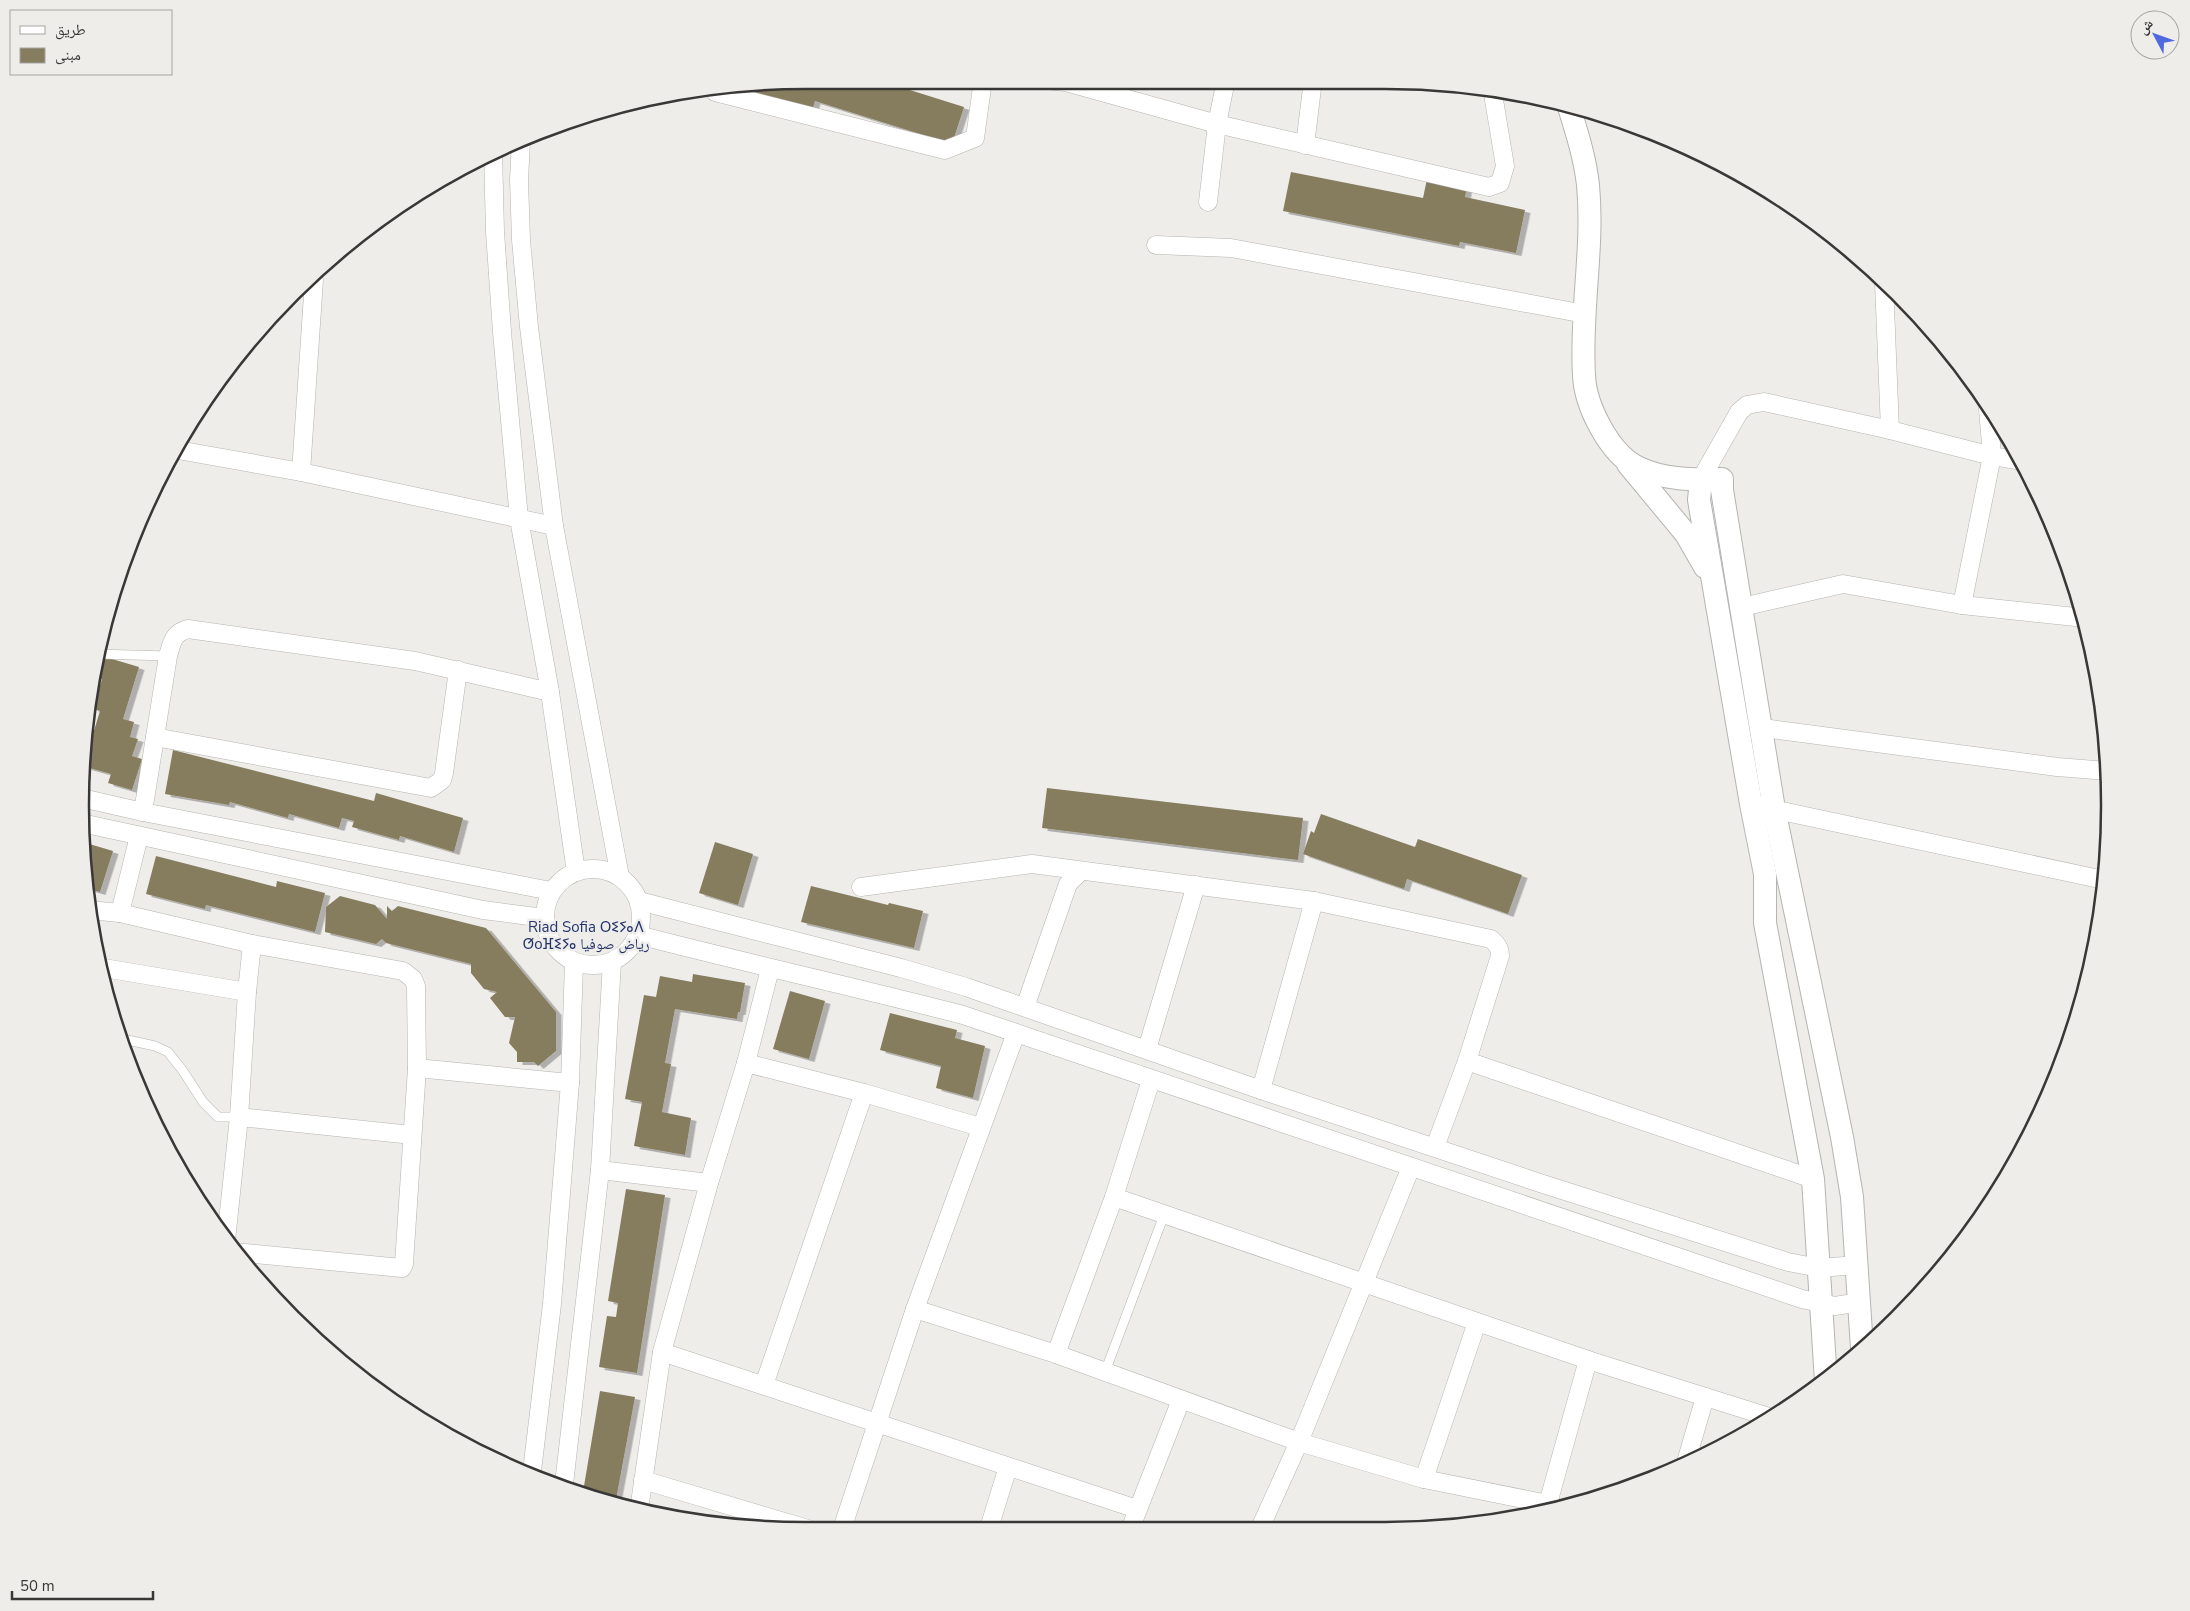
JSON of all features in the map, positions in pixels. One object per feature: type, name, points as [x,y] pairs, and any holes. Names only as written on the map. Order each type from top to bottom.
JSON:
[{"type":"street","points":[[722,94],[945,150],[975,138],[982,89]]},
{"type":"street","points":[[1091,89],[1217,124],[1489,187],[1500,183],[1505,166],[1494,98]]},
{"type":"street","points":[[1208,202],[1217,124],[1224,89]]},
{"type":"street","points":[[1305,144],[1312,89]]},
{"type":"street","points":[[1571,113],[1579,140],[1588,185],[1584,376],[1593,411],[1608,440],[1686,534],[1712,580]]},
{"type":"street","points":[[521,148],[519,180],[521,240],[529,327],[554,526],[620,877]]},
{"type":"street","points":[[493,161],[496,250],[519,519],[550,692],[576,872]]},
{"type":"street","points":[[1156,245],[1231,248],[1585,314]]},
{"type":"street","points":[[301,472],[314,285]]},
{"type":"street","points":[[1884,293],[1890,430]]},
{"type":"street","points":[[1825,1370],[1813,1179],[1764,923],[1765,874],[1751,804],[1699,500],[1712,479],[1731,423],[1747,405],[1764,402],[2012,459]]},
{"type":"street","points":[[1962,605],[1992,456],[1989,422]]},
{"type":"street","points":[[183,451],[301,472],[554,526]]},
{"type":"street","points":[[1621,456],[1648,472],[1678,478],[1712,479],[1722,490],[1774,809],[1842,1137],[1852,1197],[1862,1340]]},
{"type":"street","points":[[1742,607],[1843,584],[1962,605],[2076,617]]},
{"type":"street","points":[[143,812],[168,656],[175,635],[180,631],[188,629],[398,658],[550,692]]},
{"type":"street","points":[[155,737],[431,788],[442,780],[444,773],[458,670]]},
{"type":"street","points":[[1762,728],[2057,767],[2100,770]]},
{"type":"street","points":[[89,800],[143,812],[552,892]]},
{"type":"street","points":[[1751,804],[2097,879]]},
{"type":"street","points":[[89,825],[483,910],[544,918]]},
{"type":"street","points":[[120,913],[139,836]]},
{"type":"street","points":[[862,887],[1032,864],[1314,901],[1491,938],[1500,950],[1500,956],[1467,1061],[1435,1147]]},
{"type":"street","points":[[591,869],[606,871],[620,877],[631,888],[639,901],[642,918],[638,935],[628,951],[612,962],[593,966],[574,963],[558,952],[547,936],[544,918],[546,904],[552,892],[558,883],[576,872],[591,869]]},
{"type":"street","points":[[1025,1007],[1068,884],[1081,871]]},
{"type":"street","points":[[1147,1049],[1196,885]]},
{"type":"street","points":[[639,901],[901,968],[966,987],[1261,1090],[1543,1184],[1788,1262],[1819,1268],[1857,1265]]},
{"type":"street","points":[[1261,1090],[1314,901]]},
{"type":"street","points":[[97,911],[120,913],[252,944],[403,971],[408,974],[416,986],[417,1068],[404,1264],[402,1268],[246,1253]]},
{"type":"street","points":[[638,935],[963,1015],[1151,1080],[1822,1304],[1835,1306],[1860,1302]]},
{"type":"street","points":[[227,1228],[239,1117],[252,944]]},
{"type":"street","points":[[564,1480],[600,1170],[612,962]]},
{"type":"street","points":[[532,1468],[552,1304],[570,1083],[574,963]]},
{"type":"street","points":[[108,969],[247,992]]},
{"type":"street","points":[[640,1502],[662,1352],[709,1184],[746,1063],[770,969]]},
{"type":"street","points":[[844,1522],[915,1309],[980,1127],[1016,1033]]},
{"type":"street","points":[[1467,1061],[1813,1179]]},
{"type":"street","points":[[746,1063],[864,1093],[980,1127]]},
{"type":"street","points":[[417,1068],[570,1083]]},
{"type":"street","points":[[1056,1354],[1114,1197],[1151,1080]]},
{"type":"street","points":[[764,1384],[864,1093]]},
{"type":"street","points":[[239,1117],[412,1135]]},
{"type":"street","points":[[1263,1522],[1299,1442],[1411,1167]]},
{"type":"street","points":[[600,1170],[709,1184]]},
{"type":"street","points":[[1114,1197],[1588,1360],[1761,1415]]},
{"type":"street","points":[[915,1309],[1056,1354],[1299,1442],[1424,1479],[1543,1504]]},
{"type":"street","points":[[1424,1479],[1478,1322]]},
{"type":"street","points":[[662,1352],[764,1384],[1137,1509]]},
{"type":"street","points":[[1550,1502],[1588,1360]]},
{"type":"street","points":[[1688,1454],[1705,1397]]},
{"type":"street","points":[[1133,1522],[1181,1400]]},
{"type":"street","points":[[991,1522],[1008,1467]]},
{"type":"street","points":[[643,1480],[783,1522]]},
{"type":"lane","points":[[106,654],[168,656]]},
{"type":"lane","points":[[128,1039],[155,1046],[168,1052],[183,1071],[202,1102],[218,1117],[239,1117]]},
{"type":"lane","points":[[1105,1372],[1164,1215]]},
{"type":"building","points":[[907,89],[964,107],[952,144],[815,101],[812,111],[748,91]]},
{"type":"building","points":[[1291,172],[1423,198],[1427,179],[1467,187],[1465,197],[1525,210],[1516,253],[1460,242],[1459,246],[1283,211]]},
{"type":"building","points":[[105,657],[139,667],[123,719],[134,722],[130,737],[138,739],[132,756],[142,759],[132,790],[108,783],[111,774],[90,768],[92,736],[100,711],[95,710]]},
{"type":"building","points":[[173,750],[374,801],[376,793],[463,818],[454,852],[400,836],[399,840],[352,827],[354,821],[342,818],[339,828],[289,814],[288,818],[230,802],[229,805],[165,794]]},
{"type":"building","points":[[1047,788],[1303,818],[1298,860],[1042,828]]},
{"type":"building","points":[[1321,814],[1415,847],[1418,839],[1522,875],[1508,914],[1407,879],[1404,889],[1303,854],[1311,831],[1314,833]]},
{"type":"building","points":[[715,842],[753,854],[738,905],[699,893]]},
{"type":"building","points":[[90,844],[113,851],[100,892],[94,890]]},
{"type":"building","points":[[156,856],[276,887],[277,881],[325,893],[315,932],[206,905],[205,909],[146,894]]},
{"type":"building","points":[[811,886],[888,905],[889,903],[923,911],[914,948],[801,922]]},
{"type":"building","points":[[340,896],[375,905],[387,919],[387,906],[392,911],[398,906],[486,928],[556,1012],[556,1051],[538,1066],[534,1062],[517,1062],[517,1052],[509,1043],[515,1017],[505,1017],[490,998],[497,992],[484,989],[471,973],[471,964],[386,943],[382,939],[376,944],[325,932],[326,907]]},
{"type":"building","points":[[693,974],[745,983],[740,1012],[738,1012],[737,1019],[675,1009],[665,1063],[671,1064],[662,1112],[691,1118],[685,1155],[634,1146],[642,1102],[625,1099],[644,995],[656,997],[660,976],[692,982]]},
{"type":"building","points":[[790,991],[825,1001],[809,1059],[773,1049]]},
{"type":"building","points":[[890,1013],[957,1030],[955,1038],[985,1046],[973,1098],[936,1088],[941,1066],[880,1050]]},
{"type":"building","points":[[626,1189],[665,1195],[637,1373],[599,1367],[607,1316],[616,1317],[618,1303],[608,1301]]},
{"type":"building","points":[[600,1391],[635,1397],[616,1497],[584,1487]]},
{"type":"district","name":"Riad Sofia ⵔⵉⵢⴰⴷ ⵚoⴼⵉⵢⴰ رياض صوفيا","points":[[586,936]]}]
